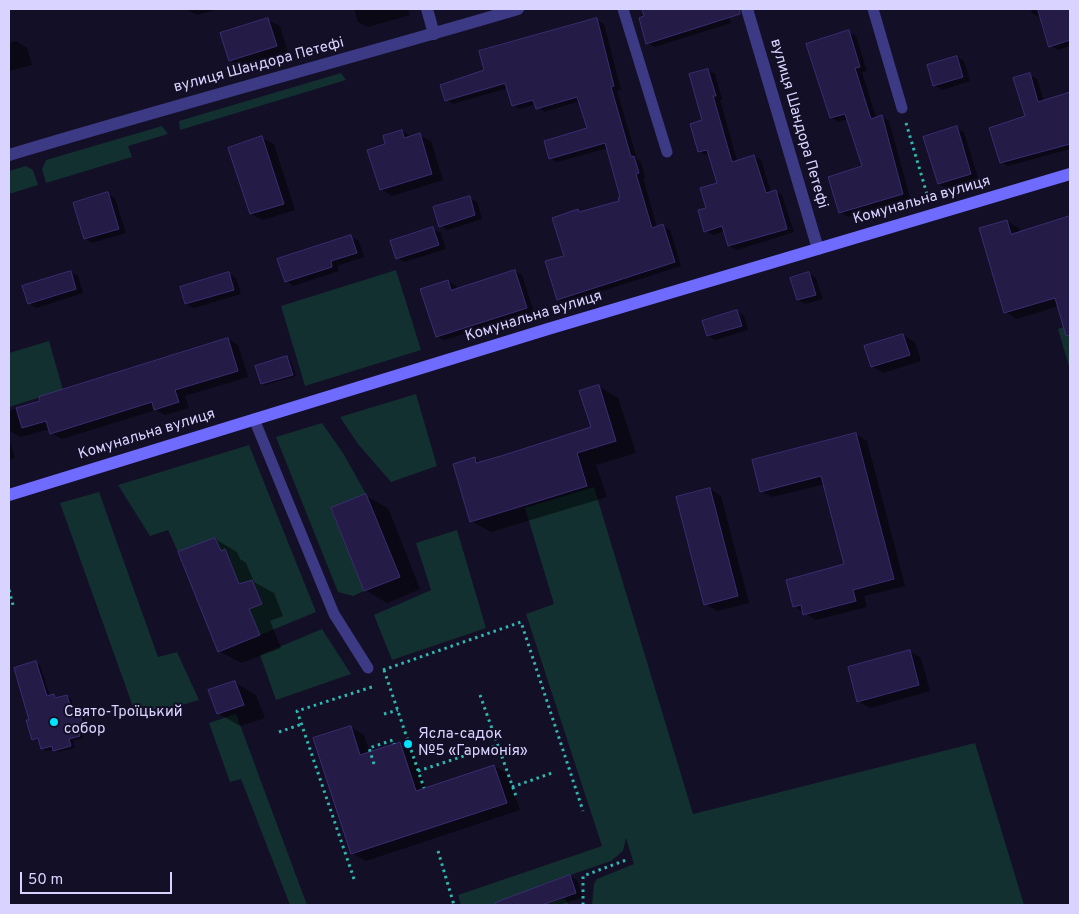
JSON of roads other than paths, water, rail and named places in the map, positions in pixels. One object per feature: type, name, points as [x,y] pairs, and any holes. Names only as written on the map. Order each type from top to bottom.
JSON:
[{"type":"main road","name":"Комунальна вулиця","points":[[9,495],[254,419],[1070,174]]},
{"type":"street","points":[[427,9],[434,34]]},
{"type":"street","name":"вулиця Шандора Петефі","points":[[9,155],[166,108],[518,9]]},
{"type":"street","name":"вулиця Шандора Петефі","points":[[747,9],[818,249]]},
{"type":"lane","points":[[623,9],[667,152]]},
{"type":"lane","points":[[873,9],[902,108]]},
{"type":"lane","points":[[254,419],[334,614],[373,670]]},
{"type":"place","name":"Свято-Троїцький собор","points":[[54,722]]},
{"type":"place","name":"Ясла-садок №5 «Гармонія»","points":[[408,744]]}]
